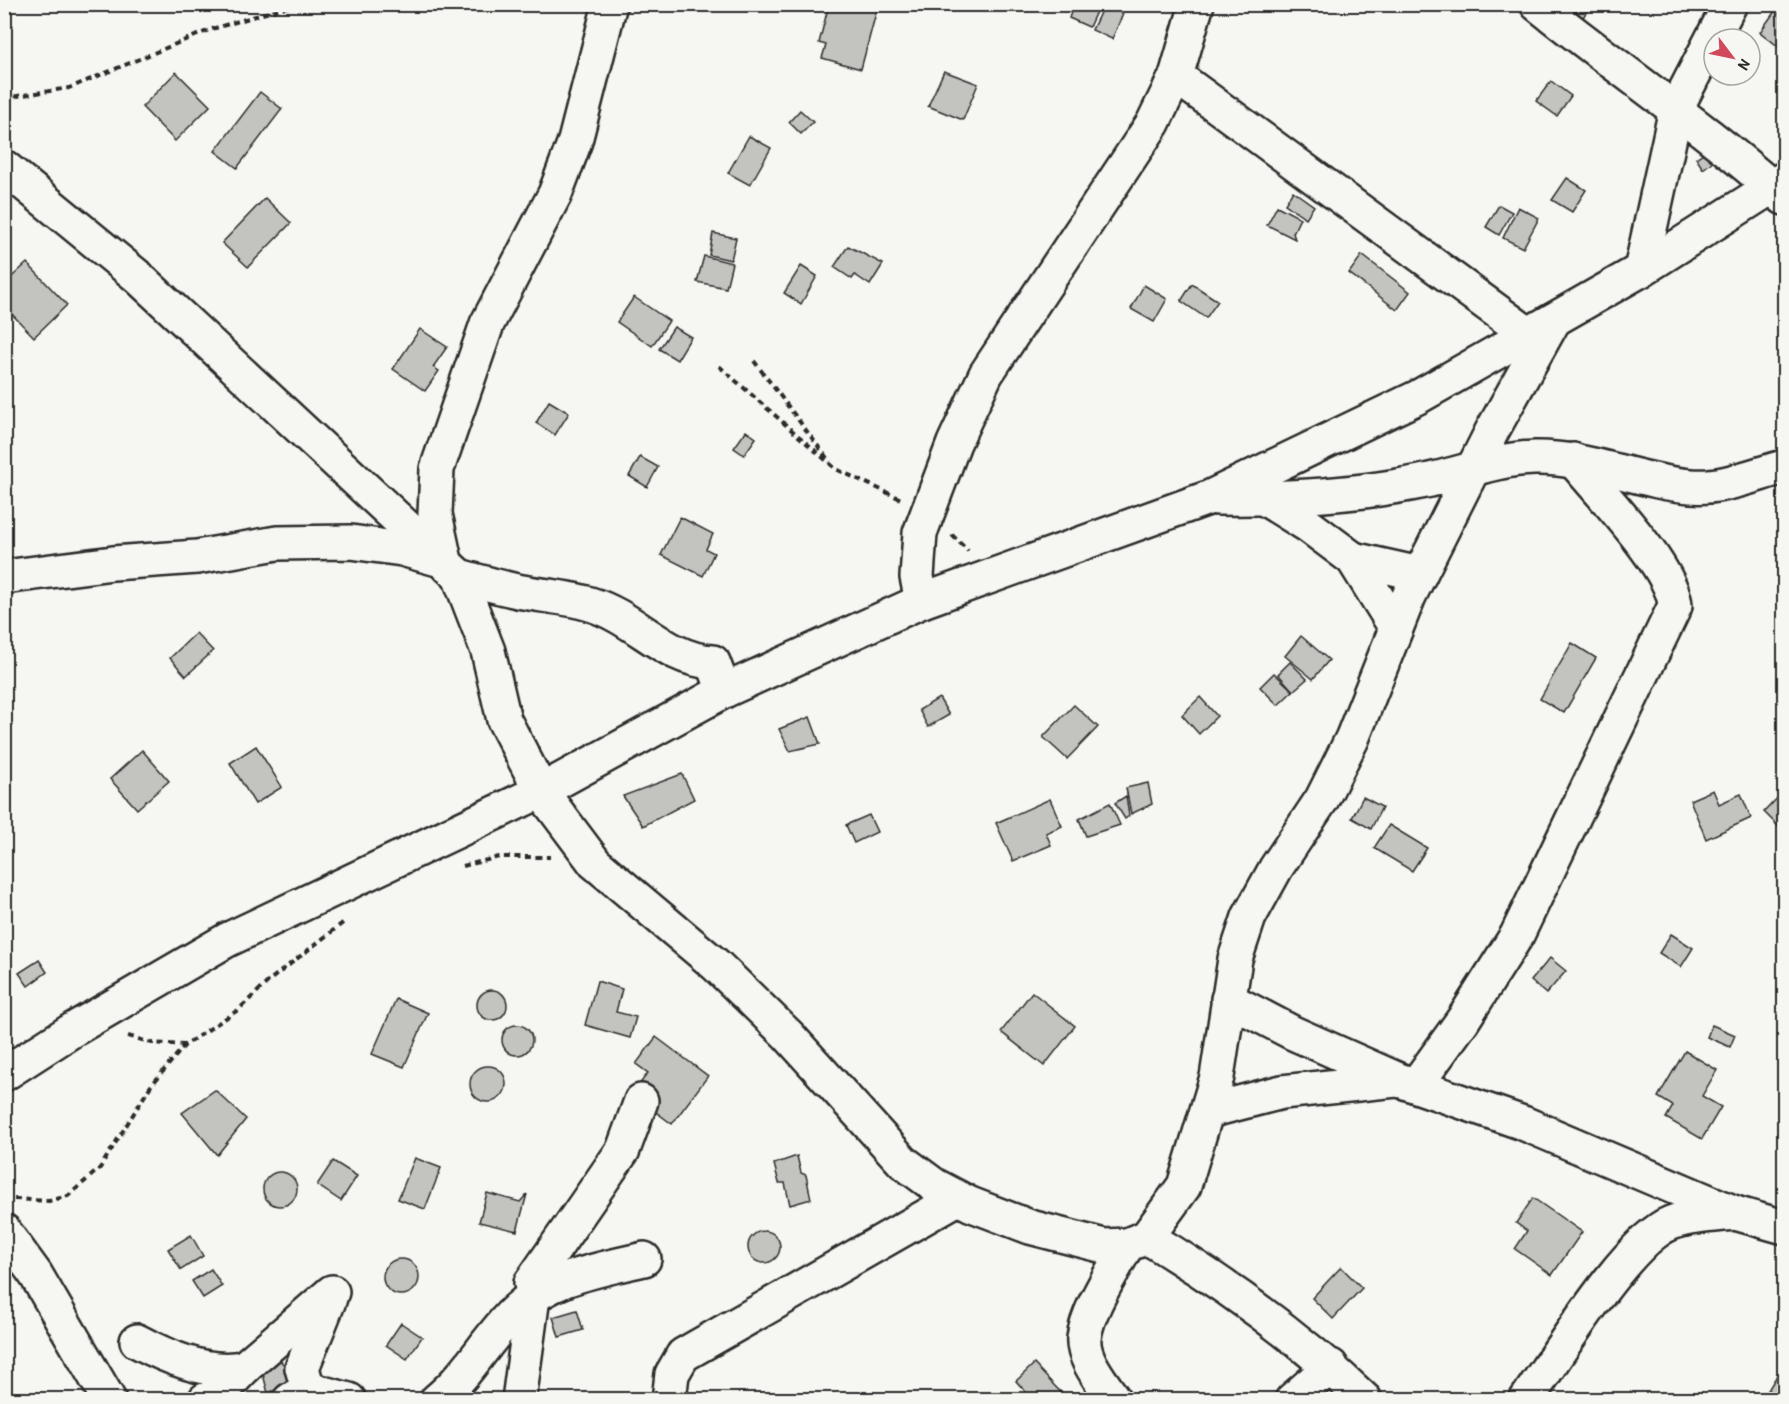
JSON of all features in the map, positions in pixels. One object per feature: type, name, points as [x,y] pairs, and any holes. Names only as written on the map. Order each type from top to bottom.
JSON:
[{"type":"street","points":[[610,4],[575,141],[555,194],[487,324],[437,469],[435,514],[452,568],[488,651],[504,720],[541,791],[595,863],[716,965],[788,1035],[903,1162],[934,1185],[958,1198],[1030,1227],[1104,1246],[1137,1241],[1241,1297],[1331,1366],[1365,1400]]},
{"type":"street","points":[[922,601],[917,577],[920,533],[954,443],[986,374],[1059,261],[1154,123],[1176,76],[1197,4]]},
{"type":"street","points":[[4,1074],[74,1029],[227,940],[541,791],[724,691],[922,601],[1208,498],[1418,397],[1641,270],[1780,187],[1608,61],[1537,4]]},
{"type":"street","points":[[1641,270],[1676,109],[1730,4]]},
{"type":"street","points":[[1176,76],[1541,327]]},
{"type":"street","points":[[4,167],[137,276],[452,568]]},
{"type":"street","points":[[1114,1400],[1090,1362],[1084,1339],[1091,1314],[1137,1241],[1185,1186],[1208,1111],[1235,959],[1249,917],[1276,868],[1322,799],[1352,739],[1420,574],[1541,327]]},
{"type":"street","points":[[1208,498],[1266,500],[1359,494],[1497,462],[1535,458],[1573,460],[1692,486],[1718,484],[1785,467]]},
{"type":"street","points":[[1208,1111],[1282,1092],[1407,1082],[1462,1020],[1517,935],[1675,606],[1675,594],[1640,540],[1573,460]]},
{"type":"street","points":[[1266,500],[1309,526],[1353,559],[1396,628]]},
{"type":"street","points":[[4,578],[113,563],[196,557],[277,543],[351,542],[402,549],[513,590],[590,603],[629,620],[666,648],[692,661],[713,662],[724,691]]},
{"type":"street","points":[[1353,559],[1420,574]]},
{"type":"street","points":[[1228,999],[1293,1033],[1407,1082],[1523,1123],[1735,1213],[1783,1228]]},
{"type":"street","points":[[519,1400],[533,1297],[531,1282],[623,1150],[641,1101]]},
{"type":"street","points":[[669,1400],[672,1374],[683,1355],[958,1198]]},
{"type":"street","points":[[1526,1400],[1621,1268],[1655,1233],[1670,1223],[1685,1219],[1735,1213]]},
{"type":"street","points":[[4,1231],[36,1275],[110,1400]]},
{"type":"street","points":[[437,1400],[456,1384],[513,1312],[533,1297],[550,1286],[583,1272],[644,1258]]},
{"type":"street","points":[[205,1400],[217,1396],[245,1367],[332,1292],[302,1368],[299,1394],[348,1400]]},
{"type":"street","points":[[137,1341],[164,1355],[229,1371],[245,1367]]},
{"type":"street","points":[[1292,1400],[1331,1366]]},
{"type":"path","points":[[4,98],[69,88],[212,29],[296,4]]},
{"type":"path","points":[[754,362],[836,469]]},
{"type":"path","points":[[719,366],[836,469],[928,511],[992,575]]},
{"type":"path","points":[[460,867],[499,857],[534,855],[595,863]]},
{"type":"path","points":[[4,1199],[49,1202],[68,1196],[100,1168],[150,1087],[185,1045],[238,1010],[272,979],[350,918]]},
{"type":"building","points":[[829,4],[859,4],[877,9],[861,69],[822,58],[826,45],[819,43]]},
{"type":"building","points":[[1074,4],[1098,7],[1089,27],[1069,18]]},
{"type":"building","points":[[1104,4],[1123,14],[1112,39],[1092,30]]},
{"type":"building","points":[[1565,4],[1591,4],[1575,31],[1556,19]]},
{"type":"building","points":[[1780,4],[1784,4],[1784,51],[1762,34],[1762,29]]},
{"type":"building","points":[[944,71],[978,84],[963,120],[928,106]]},
{"type":"building","points":[[176,72],[210,106],[175,141],[142,107]]},
{"type":"building","points":[[1551,81],[1571,96],[1557,116],[1536,101]]},
{"type":"building","points":[[260,92],[282,109],[237,168],[215,151]]},
{"type":"building","points":[[800,110],[813,122],[801,134],[789,122]]},
{"type":"building","points":[[749,136],[771,148],[750,185],[728,173]]},
{"type":"building","points":[[1709,149],[1716,159],[1703,169],[1696,158]]},
{"type":"building","points":[[1567,178],[1586,190],[1572,212],[1552,200]]},
{"type":"building","points":[[1293,191],[1314,206],[1306,218],[1285,204]]},
{"type":"building","points":[[265,198],[291,223],[248,267],[222,243]]},
{"type":"building","points":[[1499,205],[1512,212],[1499,235],[1486,227]]},
{"type":"building","points":[[1277,206],[1300,218],[1293,233],[1295,239],[1267,225]]},
{"type":"building","points":[[1518,207],[1539,218],[1523,248],[1503,238]]},
{"type":"building","points":[[713,233],[736,238],[731,260],[709,255]]},
{"type":"building","points":[[848,246],[883,264],[870,285],[855,275],[852,279],[834,267]]},
{"type":"building","points":[[1362,255],[1410,292],[1397,310],[1349,273]]},
{"type":"building","points":[[704,256],[732,263],[726,288],[697,282]]},
{"type":"building","points":[[27,263],[67,305],[34,337],[4,306],[4,284]]},
{"type":"building","points":[[801,266],[817,276],[801,304],[784,293]]},
{"type":"building","points":[[1192,284],[1218,301],[1206,318],[1181,301]]},
{"type":"building","points":[[1144,285],[1167,299],[1154,322],[1131,309]]},
{"type":"building","points":[[634,297],[669,321],[652,346],[617,322]]},
{"type":"building","points":[[674,327],[691,337],[677,360],[659,349]]},
{"type":"building","points":[[420,329],[447,347],[433,367],[439,371],[425,391],[393,369]]},
{"type":"building","points":[[549,401],[569,413],[555,435],[536,423]]},
{"type":"building","points":[[746,431],[756,438],[744,455],[734,448]]},
{"type":"building","points":[[640,457],[658,467],[647,487],[629,476]]},
{"type":"building","points":[[680,517],[713,534],[706,549],[714,553],[703,576],[661,555]]},
{"type":"building","points":[[196,633],[213,651],[186,676],[170,658]]},
{"type":"building","points":[[1301,636],[1329,660],[1313,679],[1285,656]]},
{"type":"building","points":[[1572,643],[1596,658],[1564,713],[1540,699]]},
{"type":"building","points":[[1290,662],[1307,679],[1293,691],[1278,674]]},
{"type":"building","points":[[1274,673],[1293,691],[1278,705],[1260,687]]},
{"type":"building","points":[[1200,697],[1217,716],[1199,734],[1182,715]]},
{"type":"building","points":[[939,698],[949,715],[928,727],[919,710]]},
{"type":"building","points":[[1074,705],[1098,727],[1067,759],[1043,737]]},
{"type":"building","points":[[810,717],[820,744],[790,751],[779,729]]},
{"type":"building","points":[[256,746],[282,787],[255,804],[230,763]]},
{"type":"building","points":[[142,750],[169,781],[137,809],[110,779]]},
{"type":"building","points":[[682,774],[694,799],[643,826],[623,796]]},
{"type":"building","points":[[1148,783],[1152,804],[1131,814],[1126,788]]},
{"type":"building","points":[[1713,790],[1719,804],[1741,794],[1751,818],[1706,839],[1690,800]]},
{"type":"building","points":[[1784,791],[1784,832],[1764,812]]},
{"type":"building","points":[[1126,796],[1129,816],[1125,819],[1115,803]]},
{"type":"building","points":[[1363,797],[1382,807],[1371,829],[1352,818]]},
{"type":"building","points":[[1050,799],[1062,826],[1046,833],[1051,845],[1013,861],[996,823]]},
{"type":"building","points":[[1110,803],[1120,825],[1086,836],[1079,819]]},
{"type":"building","points":[[869,815],[877,832],[854,843],[846,825]]},
{"type":"building","points":[[1389,825],[1427,848],[1412,871],[1374,848]]},
{"type":"building","points":[[1671,934],[1693,948],[1681,967],[1659,953]]},
{"type":"building","points":[[1550,958],[1566,971],[1546,994],[1531,981]]},
{"type":"building","points":[[39,960],[47,972],[28,986],[19,973]]},
{"type":"building","points":[[597,981],[622,989],[616,1012],[636,1017],[630,1038],[585,1025]]},
{"type":"building","points":[[492,990],[502,995],[507,1005],[502,1015],[492,1020],[482,1015],[477,1005],[482,995]]},
{"type":"building","points":[[1032,992],[1075,1026],[1044,1066],[1001,1032]]},
{"type":"building","points":[[396,999],[428,1013],[404,1067],[372,1054]]},
{"type":"building","points":[[517,1025],[528,1029],[532,1040],[528,1051],[517,1055],[506,1051],[502,1040],[506,1029]]},
{"type":"building","points":[[1712,1025],[1735,1035],[1730,1047],[1707,1037]]},
{"type":"building","points":[[656,1037],[708,1076],[672,1124],[632,1094],[648,1073],[636,1064]]},
{"type":"building","points":[[1685,1051],[1717,1070],[1702,1096],[1721,1107],[1702,1139],[1666,1118],[1673,1106],[1658,1097]]},
{"type":"building","points":[[488,1066],[501,1071],[506,1084],[501,1097],[488,1102],[475,1097],[470,1084],[475,1071]]},
{"type":"building","points":[[215,1090],[246,1119],[217,1155],[182,1113]]},
{"type":"building","points":[[797,1156],[801,1173],[806,1175],[811,1199],[790,1205],[785,1183],[779,1183],[774,1164]]},
{"type":"building","points":[[415,1158],[441,1168],[425,1209],[398,1199]]},
{"type":"building","points":[[333,1161],[357,1176],[341,1201],[317,1185]]},
{"type":"building","points":[[280,1172],[292,1177],[297,1189],[292,1201],[280,1206],[268,1201],[263,1189],[268,1177]]},
{"type":"building","points":[[487,1193],[520,1202],[527,1194],[517,1231],[479,1222]]},
{"type":"building","points":[[1533,1198],[1582,1232],[1552,1275],[1515,1249],[1527,1231],[1516,1223]]},
{"type":"building","points":[[764,1231],[776,1235],[780,1247],[776,1259],[764,1263],[752,1259],[748,1247],[752,1235]]},
{"type":"building","points":[[191,1235],[203,1256],[181,1270],[168,1249]]},
{"type":"building","points":[[401,1259],[414,1264],[419,1277],[414,1290],[401,1295],[388,1290],[383,1277],[388,1264]]},
{"type":"building","points":[[1341,1267],[1362,1288],[1333,1319],[1312,1298]]},
{"type":"building","points":[[211,1269],[222,1286],[203,1298],[192,1281]]},
{"type":"building","points":[[577,1310],[583,1330],[559,1337],[553,1317]]},
{"type":"building","points":[[401,1323],[422,1337],[407,1359],[386,1345]]},
{"type":"building","points":[[280,1360],[297,1381],[268,1393],[261,1367]]},
{"type":"building","points":[[1034,1364],[1068,1400],[1033,1400],[1016,1381]]},
{"type":"building","points":[[1784,1364],[1784,1400],[1772,1400],[1765,1395]]}]
